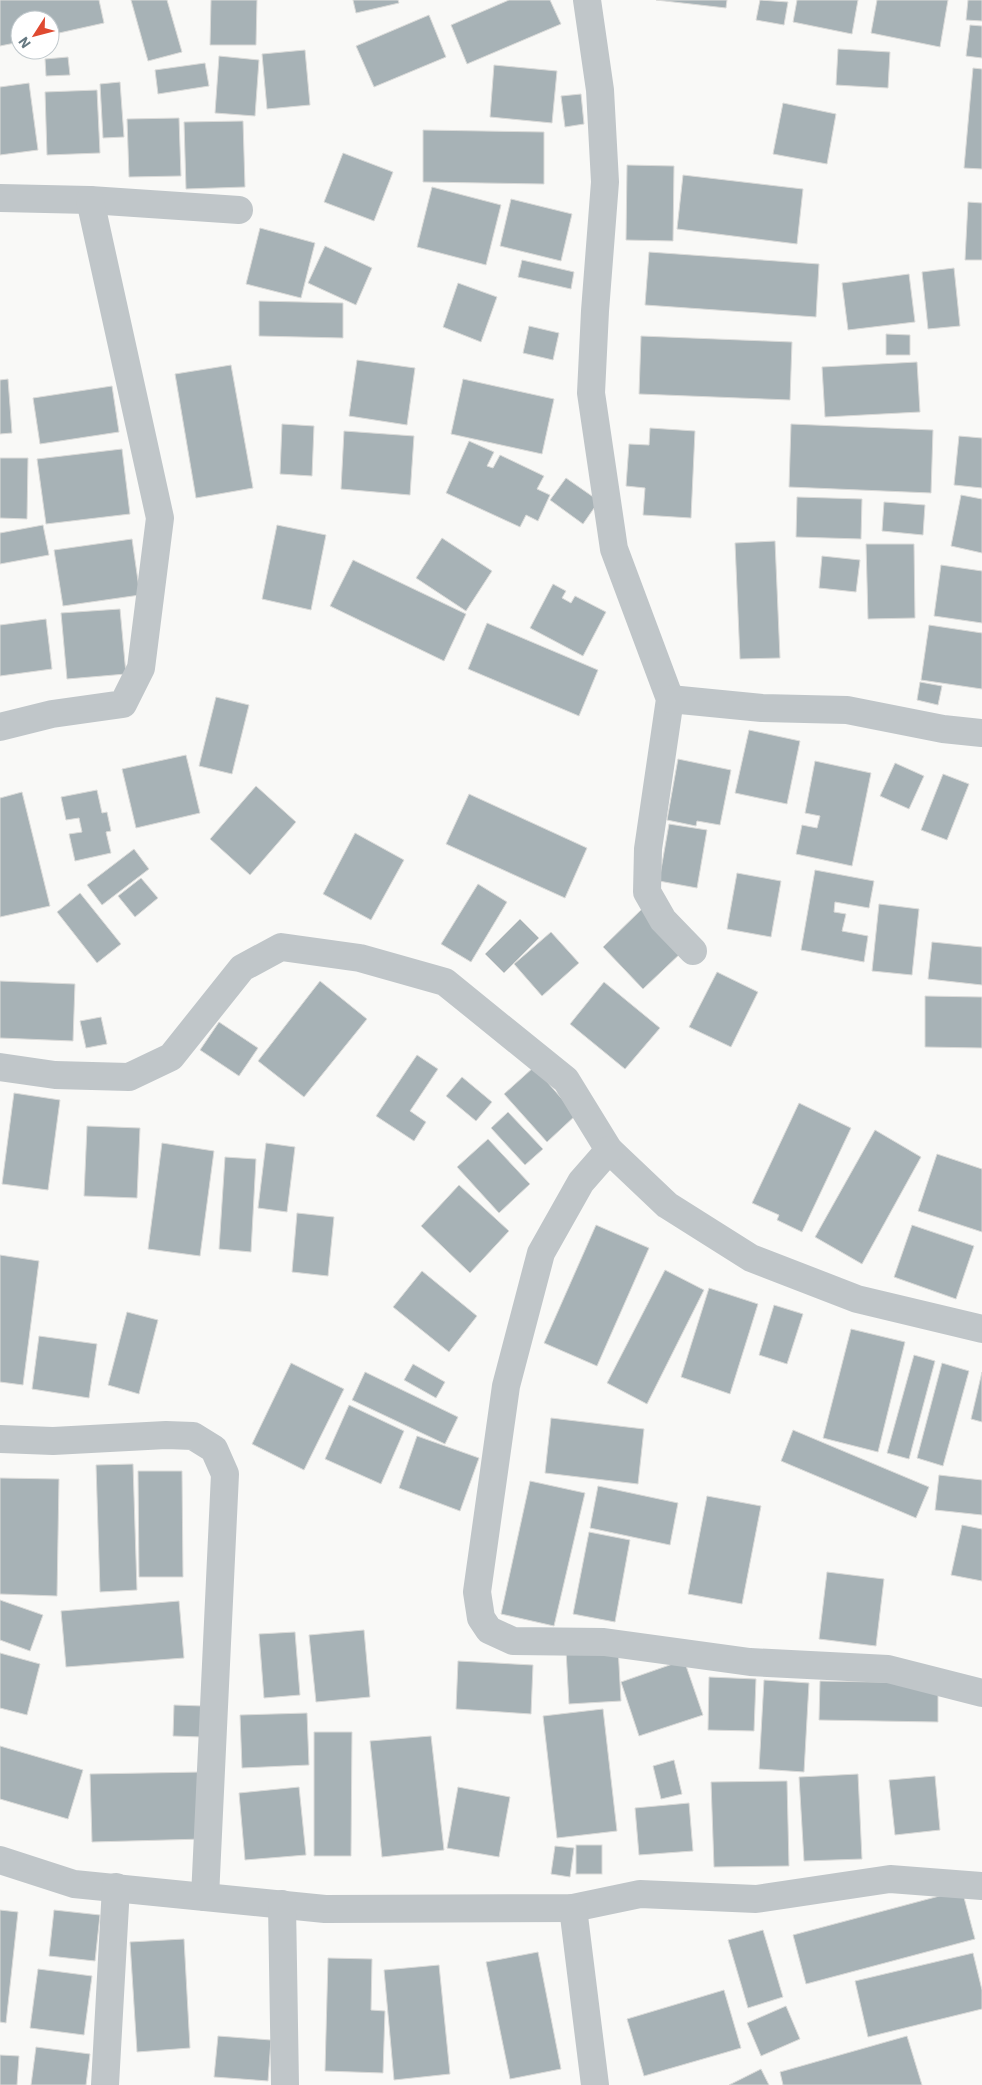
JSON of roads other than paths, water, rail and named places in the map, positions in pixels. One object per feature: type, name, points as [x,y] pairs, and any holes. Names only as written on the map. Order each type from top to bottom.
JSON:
[{"type":"street","points":[[587,0],[600,90],[605,182],[595,311],[592,393],[614,549],[670,699],[648,849],[647,892],[663,920],[693,951]]},
{"type":"street","points":[[0,198],[90,200],[239,210]]},
{"type":"street","points":[[0,727],[52,714],[123,704],[141,668],[160,518],[90,200]]},
{"type":"street","points":[[670,699],[732,706],[847,710],[943,729],[982,733]]},
{"type":"street","points":[[0,1067],[55,1076],[129,1077],[171,1057],[242,968],[281,947],[360,958],[444,982],[566,1080],[609,1150],[667,1205],[751,1258],[858,1299],[982,1329]]},
{"type":"street","points":[[609,1150],[581,1182],[540,1253],[506,1386],[477,1592],[482,1618],[489,1630],[513,1641],[604,1642],[750,1662],[888,1669],[982,1693]]},
{"type":"street","points":[[0,1439],[53,1441],[175,1435],[193,1436],[214,1449],[225,1474],[205,1897]]},
{"type":"street","points":[[0,1860],[74,1884],[325,1909],[573,1908],[640,1894],[756,1899],[890,1878],[982,1886]]},
{"type":"street","points":[[105,2085],[116,1888]]},
{"type":"street","points":[[282,1904],[285,2085]]},
{"type":"street","points":[[573,1908],[595,2085]]}]
